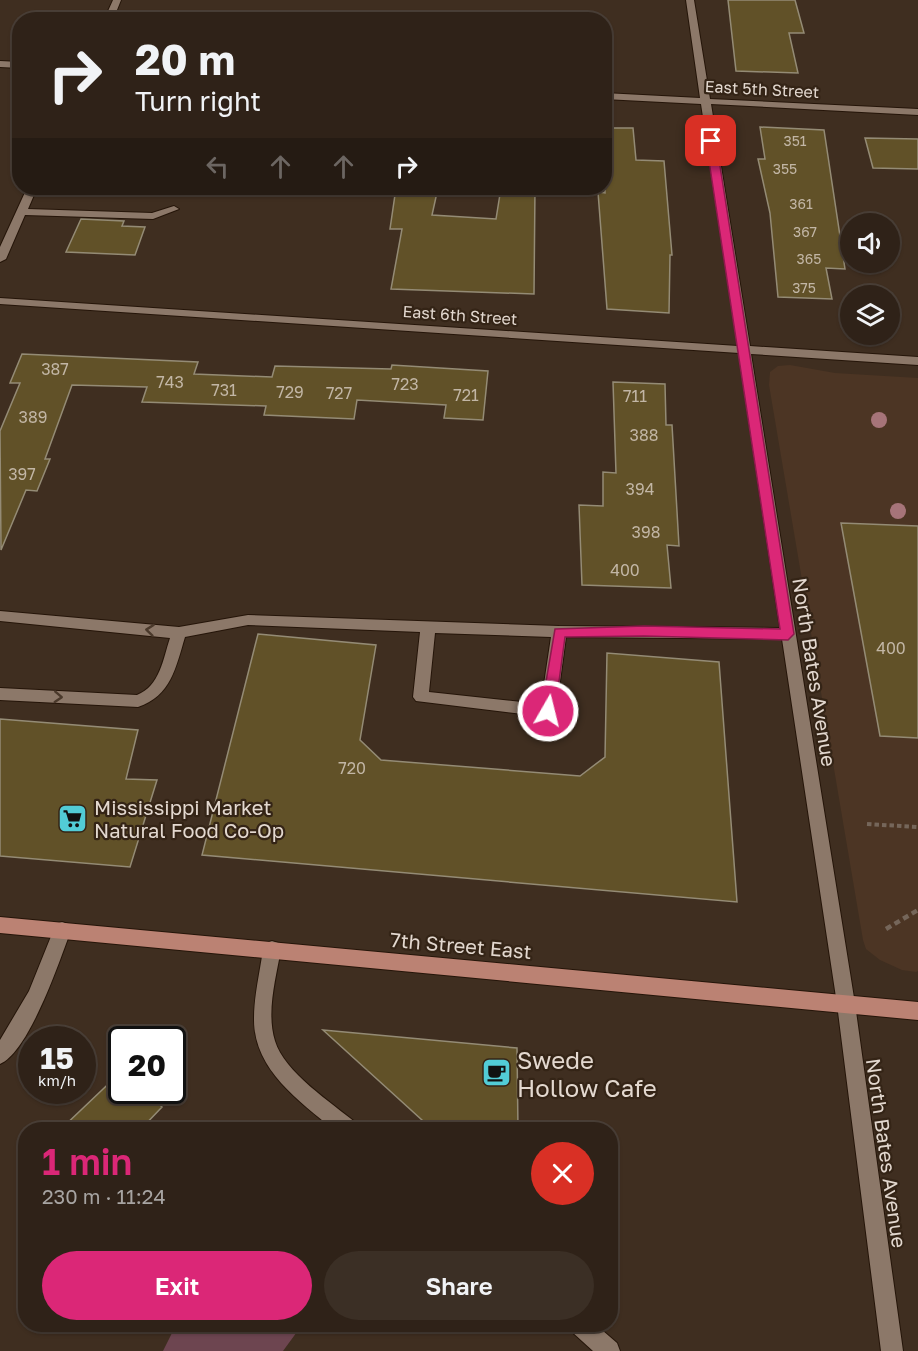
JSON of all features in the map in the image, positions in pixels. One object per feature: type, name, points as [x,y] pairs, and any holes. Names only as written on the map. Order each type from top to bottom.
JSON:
[{"type":"main road","name":"7th Street East","points":[[0,925],[918,1011]]},
{"type":"street","name":"North Bates Avenue","points":[[690,0],[846,1004],[892,1351]]},
{"type":"street","name":"East 5th Street","points":[[612,96],[918,112]]},
{"type":"street","points":[[0,259],[29,195]]},
{"type":"street","points":[[21,212],[153,216],[174,209]]},
{"type":"street","name":"East 6th Street","points":[[0,301],[918,361]]},
{"type":"street","points":[[0,616],[179,633],[248,620],[560,632],[788,634]]},
{"type":"street","points":[[428,628],[421,697],[548,711],[560,632]]},
{"type":"street","points":[[0,694],[138,701],[148,699],[160,689],[179,633]]},
{"type":"street","points":[[0,1055],[19,1033],[35,1002],[62,930]]},
{"type":"street","points":[[272,949],[264,1004],[265,1042],[286,1076],[340,1122]]},
{"type":"street","points":[[587,1332],[609,1351]]},
{"type":"path","points":[[867,824],[918,827]]},
{"type":"path","points":[[886,929],[918,910]]},
{"type":"shaded area","points":[[790,365],[835,373],[918,378],[918,971],[916,972],[902,970],[880,960],[866,949],[863,940],[769,385],[770,372],[778,366]]},
{"type":"shaded area","points":[[172,1332],[297,1332],[283,1351],[163,1351]]},
{"type":"building","points":[[728,0],[795,0],[804,33],[789,33],[798,73],[736,71]]},
{"type":"building","points":[[760,127],[824,130],[840,236],[840,269],[826,268],[832,299],[778,297],[770,213],[758,159],[765,159]]},
{"type":"building","points":[[612,128],[633,128],[636,160],[664,161],[672,255],[670,255],[669,313],[607,309],[598,195],[612,195]]},
{"type":"building","points":[[865,138],[918,139],[918,169],[873,168]]},
{"type":"building","points":[[395,195],[436,195],[432,215],[496,219],[500,195],[535,195],[534,294],[391,289],[402,229],[390,229]]},
{"type":"building","points":[[81,219],[124,221],[122,226],[145,227],[135,255],[66,252]]},
{"type":"building","points":[[22,354],[198,362],[194,374],[272,377],[275,366],[391,369],[392,365],[488,371],[483,420],[444,418],[446,405],[357,400],[354,419],[264,415],[266,406],[142,402],[147,387],[72,385],[45,459],[50,459],[37,491],[26,490],[1,550],[0,431],[20,383],[10,383]]},
{"type":"building","points":[[613,382],[665,384],[666,425],[672,425],[679,546],[667,545],[671,588],[582,585],[579,505],[603,506],[603,472],[616,473]]},
{"type":"building","points":[[841,523],[918,526],[918,738],[880,736]]},
{"type":"building","points":[[258,634],[376,645],[360,740],[381,760],[580,776],[605,757],[607,653],[719,662],[737,902],[202,855]]},
{"type":"building","name":"Mississippi Market Natural Food Co-Op","points":[[0,719],[138,730],[126,779],[157,780],[130,867],[0,856]]},
{"type":"building","points":[[323,1030],[517,1048],[518,1122],[424,1122]]},
{"type":"building","points":[[108,1084],[108,1104],[159,1104],[162,1107],[148,1122],[68,1122],[87,1104],[96,1104],[96,1096]]},
{"type":"place","name":"Mississippi Market Natural Food Co-Op","points":[[73,818]]},
{"type":"place","name":"Swede Hollow Cafe","points":[[496,1073]]},
{"type":"route","points":[[548,711],[560,632],[788,634],[711,141]]}]
